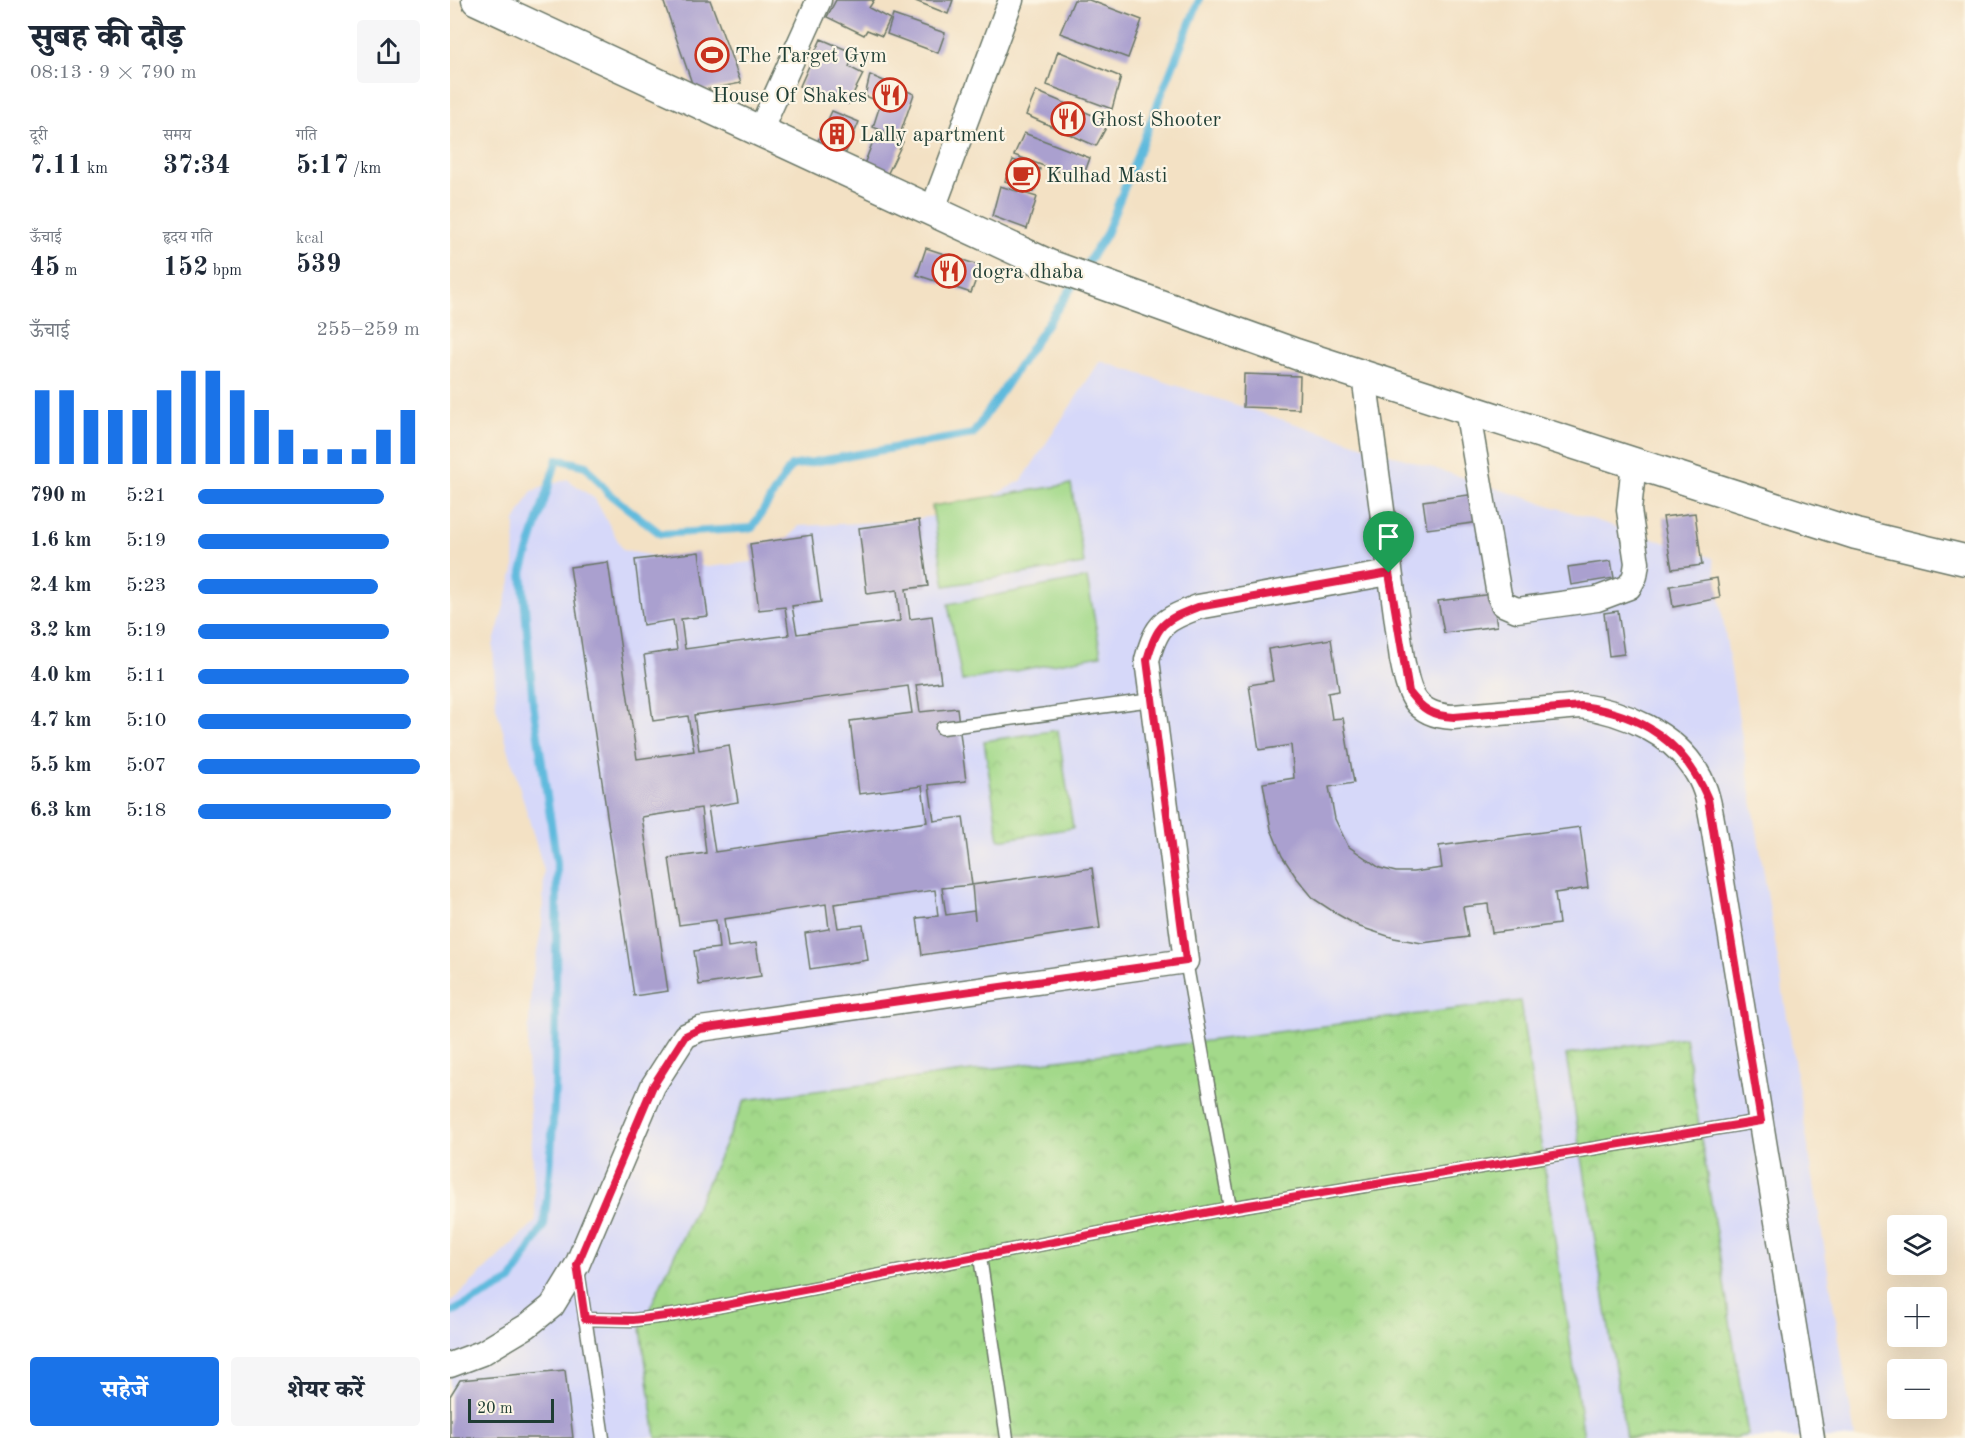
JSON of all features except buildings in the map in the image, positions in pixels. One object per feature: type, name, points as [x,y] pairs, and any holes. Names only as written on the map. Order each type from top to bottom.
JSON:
[{"type":"street","points":[[477,0],[759,133],[1049,265],[1364,376],[1634,463],[1856,534],[1965,560]]},
{"type":"street","points":[[759,133],[819,0]]},
{"type":"street","points":[[932,211],[1011,0]]},
{"type":"street","points":[[1364,376],[1389,573],[1409,692],[1420,707],[1436,717],[1581,706],[1601,708],[1652,729],[1679,750],[1697,773],[1708,799],[1812,1438]]},
{"type":"street","points":[[1467,409],[1499,595],[1509,608],[1517,610],[1597,599],[1629,587],[1635,576],[1637,563],[1629,510],[1634,463]]},
{"type":"street","points":[[450,1365],[482,1353],[527,1326],[552,1306],[577,1265],[653,1086],[685,1036],[700,1029],[1186,961],[1147,660],[1154,634],[1171,617],[1198,607],[1389,573]]},
{"type":"lane","points":[[942,728],[1152,700]]},
{"type":"lane","points":[[1186,961],[1230,1208]]},
{"type":"lane","points":[[585,1319],[633,1320],[674,1315],[1230,1208],[1761,1121]]},
{"type":"lane","points":[[980,1257],[1007,1438]]},
{"type":"lane","points":[[577,1265],[603,1438]]},
{"type":"shaded area","points":[[1100,361],[1713,558],[1855,1438],[450,1438],[450,1303],[536,1221],[527,1059],[531,986],[542,924],[544,871],[496,707],[493,646],[514,570],[515,521],[532,491],[567,479],[595,499],[623,550],[708,567],[769,560],[799,526],[903,521],[965,511],[1022,480]]},
{"type":"green space","points":[[1071,484],[1084,564],[945,586],[932,506]]},
{"type":"green space","points":[[1087,578],[1101,655],[962,681],[948,604]]},
{"type":"green space","points":[[1058,730],[1073,828],[999,840],[984,741]]},
{"type":"green space","points":[[1520,1001],[1584,1438],[656,1438],[641,1328],[745,1100]]},
{"type":"green space","points":[[1685,1037],[1748,1435],[1732,1438],[1626,1438],[1566,1055]]},
{"type":"waterway","points":[[1083,270],[1106,234],[1199,0]]},
{"type":"waterway","points":[[450,1313],[511,1281],[544,1225],[555,1088],[557,863],[533,703],[522,572],[557,459],[586,466],[609,494],[661,534],[752,528],[791,466],[973,434],[1076,281]]},
{"type":"place","name":"The Target Gym","points":[[712,55]]},
{"type":"place","name":"House Of Shakes","points":[[890,95]]},
{"type":"place","name":"Ghost Shooter","points":[[1068,119]]},
{"type":"place","name":"Lally apartment","points":[[837,134]]},
{"type":"place","name":"Kulhad Masti","points":[[1023,175]]},
{"type":"place","name":"dogra dhaba","points":[[949,271]]},
{"type":"route","points":[[1389,573],[1409,692],[1420,707],[1436,717],[1475,716],[1581,706],[1601,708],[1652,729],[1679,750],[1697,773],[1708,799],[1761,1121],[1230,1208],[674,1315],[633,1320],[585,1319],[577,1265],[653,1086],[669,1056],[685,1036],[700,1029],[1186,961],[1147,660],[1154,634],[1171,617],[1198,607],[1389,573]]}]
